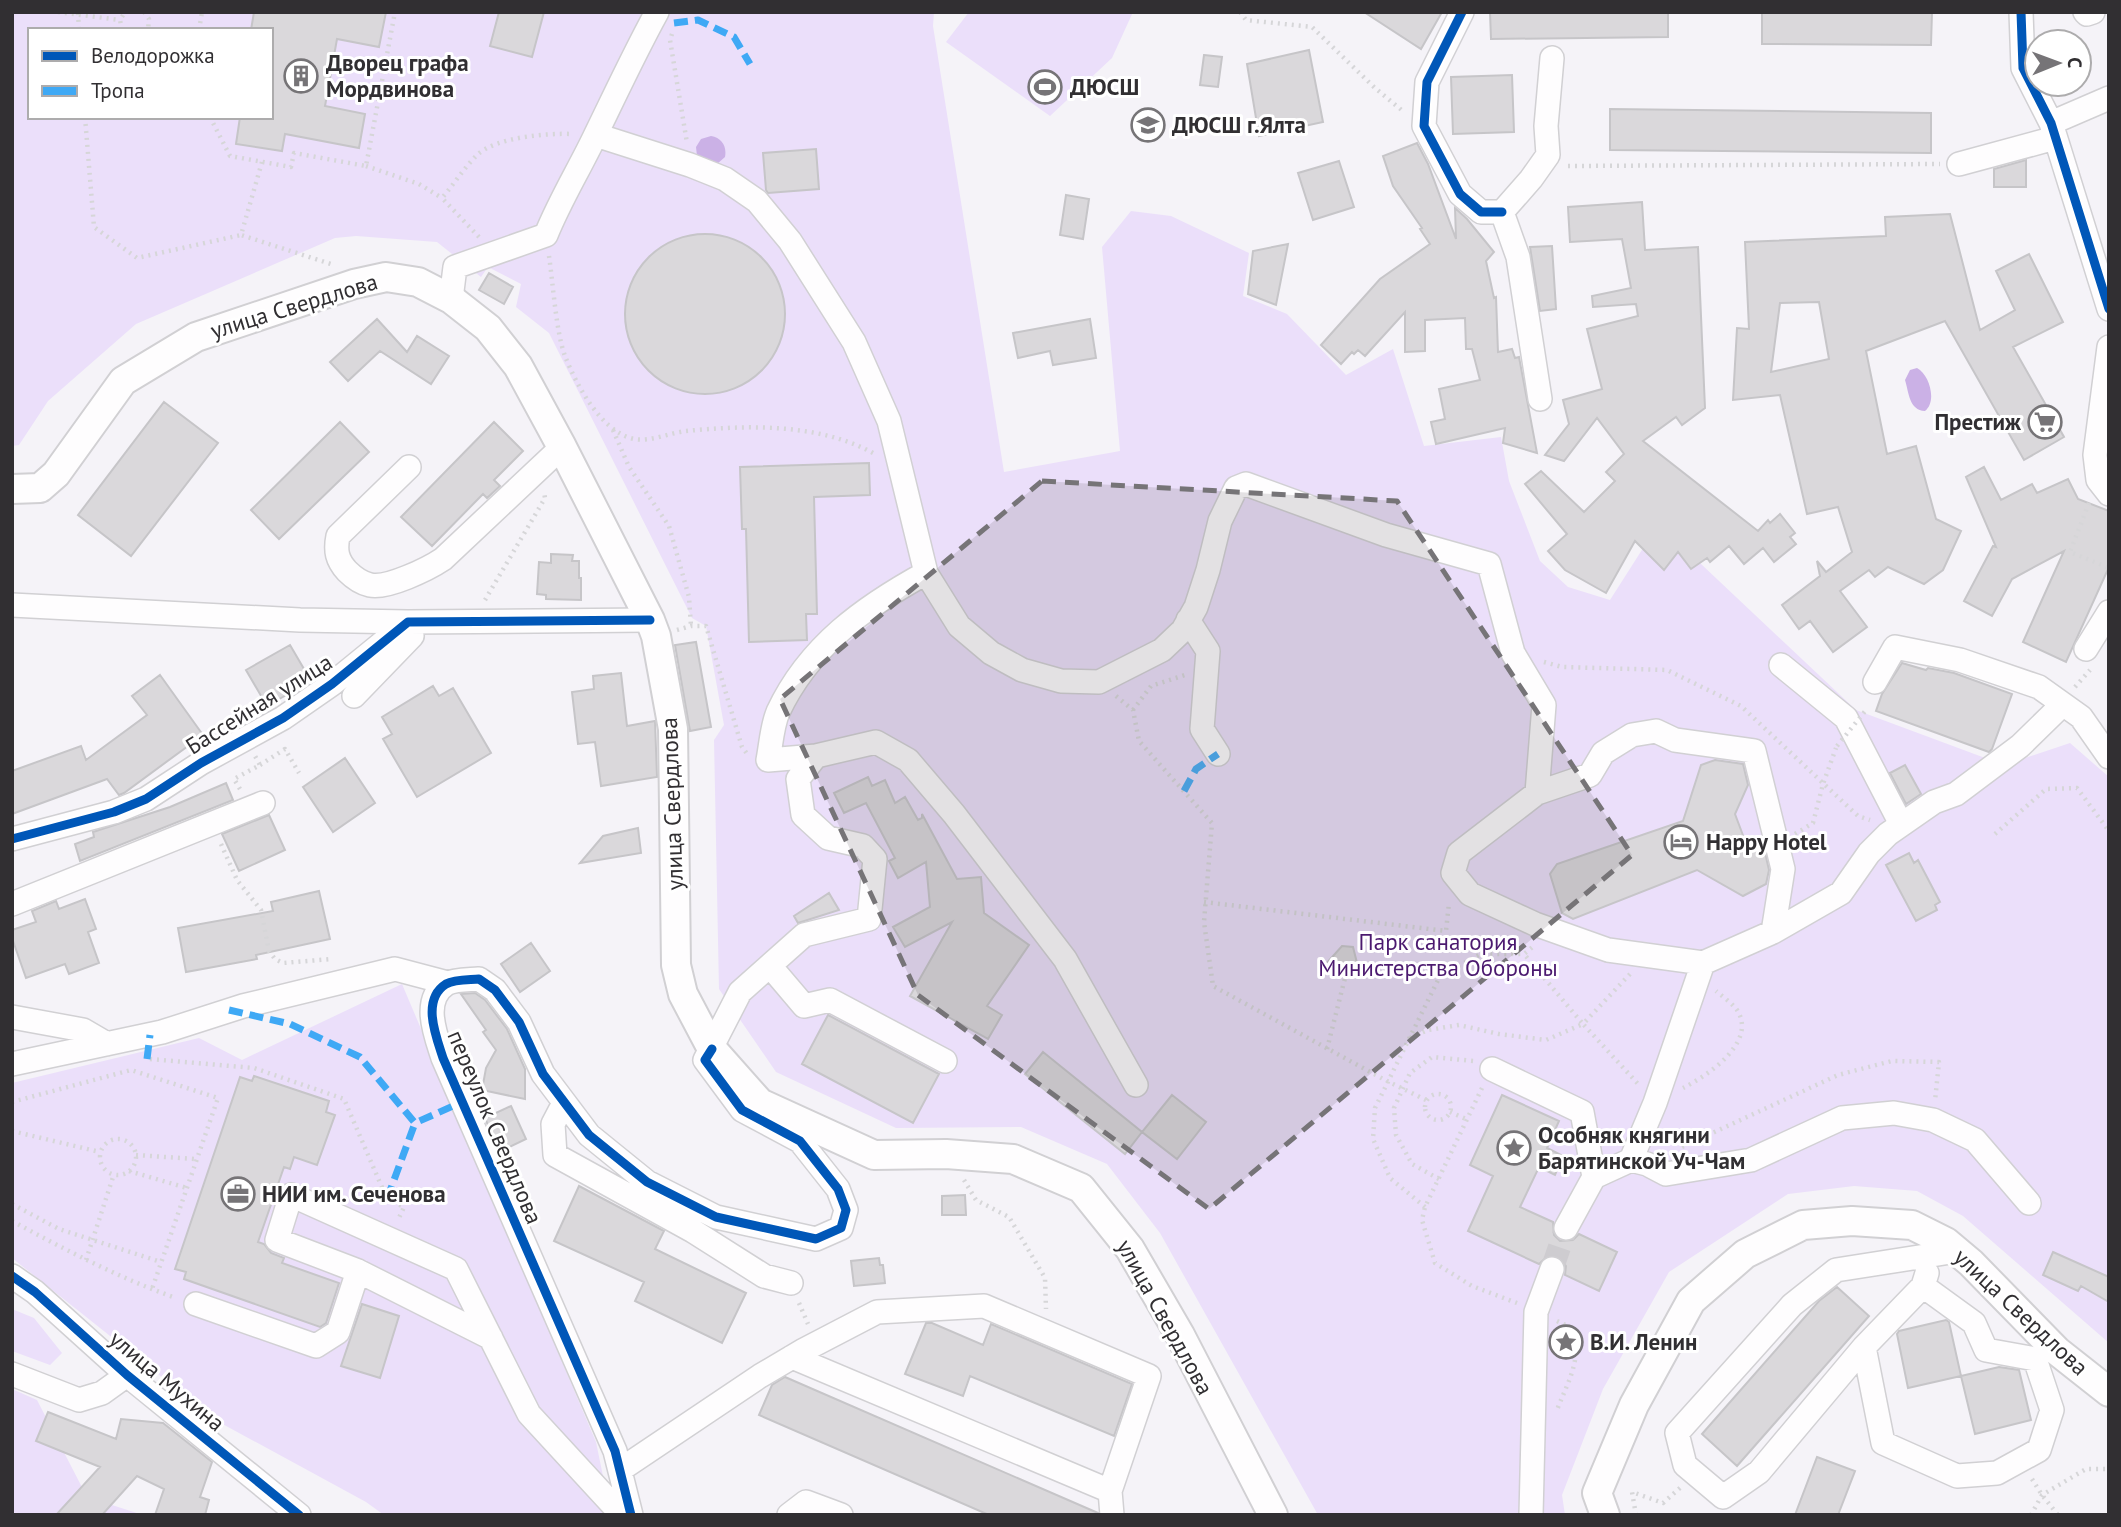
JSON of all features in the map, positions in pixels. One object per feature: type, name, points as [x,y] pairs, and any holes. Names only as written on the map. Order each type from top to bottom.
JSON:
[{"type":"main road","name":"улица Свердлова","points":[[12,489],[40,488],[56,474],[123,381],[196,337],[354,284],[386,277],[418,282],[450,299],[488,328],[518,366],[653,628],[673,729],[676,965],[682,993],[712,1049],[760,1103],[874,1155],[946,1154],[1013,1159],[1082,1188],[1130,1249],[1180,1335],[1273,1515]]},
{"type":"main road","name":"улица Свердлова","points":[[1605,1515],[1597,1493],[1634,1405],[1691,1301],[1745,1254],[1803,1226],[1852,1221],[1912,1225],[1946,1242],[1944,1254],[2109,1392]]},
{"type":"street","points":[[1462,12],[1427,82],[1424,126],[1460,194],[1481,212],[1502,212],[1548,155],[1546,126],[1552,58]]},
{"type":"street","points":[[2021,12],[2023,68],[2053,131],[2108,304]]},
{"type":"street","points":[[2085,12],[2093,12]]},
{"type":"street","points":[[450,299],[454,267],[546,235],[555,210],[596,135],[622,78],[665,18]]},
{"type":"street","points":[[1959,164],[2053,131],[2109,98]]},
{"type":"street","points":[[596,135],[690,165],[724,179],[757,201],[790,241],[854,342],[889,421],[926,573],[960,626],[991,653],[1022,670],[1061,681],[1099,682],[1162,650],[1183,629],[1196,607],[1220,521],[1236,488],[1247,484],[1386,534],[1489,564],[1513,653],[1544,705],[1537,793]]},
{"type":"street","points":[[1502,212],[1518,257],[1540,399]]},
{"type":"street","points":[[2104,487],[2095,455],[2106,389],[2109,347]]},
{"type":"street","points":[[409,467],[338,537],[335,549],[340,564],[355,579],[373,586],[421,573],[443,559],[562,447]]},
{"type":"street","points":[[926,573],[880,598],[845,625],[808,663],[777,714],[768,760],[816,756],[876,742],[908,760],[954,814],[1065,959],[1136,1085]]},
{"type":"street","points":[[12,605],[287,620],[653,628]]},
{"type":"street","points":[[2092,656],[2109,612]]},
{"type":"street","points":[[1188,620],[1208,651],[1202,729],[1218,754]]},
{"type":"street","points":[[354,696],[412,636],[408,622]]},
{"type":"street","name":"Бассейная улица","points":[[15,839],[114,812],[146,799],[283,718],[332,684],[408,622]]},
{"type":"street","points":[[1875,682],[1895,647],[1960,660],[2039,687],[2081,717],[2109,757]]},
{"type":"street","points":[[1781,665],[1846,718],[1898,827]]},
{"type":"street","points":[[1773,932],[1783,869],[1754,751],[1675,740],[1656,731],[1632,735],[1603,753],[1590,775],[1537,793],[1460,853],[1453,873],[1470,894],[1535,925],[1608,950],[1648,955],[1702,969],[1773,932],[1841,893],[1869,853],[1898,827],[1934,802],[1956,794],[2020,746],[2062,705]]},
{"type":"street","points":[[12,1065],[162,1032],[243,1006],[395,969],[448,983],[480,979],[495,990],[519,1022],[543,1074],[589,1135],[647,1182],[716,1217],[816,1239],[841,1228],[846,1210],[838,1189],[800,1141],[742,1110],[705,1060],[740,992],[804,935],[870,919],[875,859],[863,846],[828,838],[803,815],[798,779],[816,756]]},
{"type":"street","points":[[12,904],[256,806]]},
{"type":"street","points":[[769,966],[804,1006],[830,1000],[945,1061]]},
{"type":"street","points":[[1639,1162],[1655,1103],[1702,969]]},
{"type":"street","name":"переулок Свердлова","points":[[448,983],[438,992],[433,1006],[432,1027],[443,1058],[615,1451],[631,1515]]},
{"type":"street","points":[[12,1017],[83,1030],[107,1044]]},
{"type":"street","points":[[1492,1069],[1581,1112],[1594,1177],[1566,1228]]},
{"type":"street","points":[[564,1103],[553,1124],[555,1155],[694,1231],[764,1276],[791,1283]]},
{"type":"street","points":[[1594,1177],[1639,1162],[1666,1174],[1751,1160],[1842,1118],[1894,1113],[1933,1120],[1975,1140],[2029,1203]]},
{"type":"street","points":[[492,1338],[358,1270],[277,1240],[291,1195],[456,1269],[492,1338],[528,1414],[622,1515]]},
{"type":"street","points":[[1944,1254],[1923,1286],[1864,1347],[1759,1472],[1723,1497],[1685,1465],[1677,1433],[1792,1305],[1836,1270],[1944,1254]]},
{"type":"street","points":[[1531,1515],[1536,1311],[1552,1269]]},
{"type":"street","points":[[196,1304],[316,1346],[338,1332],[358,1270]]},
{"type":"street","name":"улица Мухина","points":[[12,1276],[35,1292],[127,1375],[301,1514]]},
{"type":"street","points":[[1864,1347],[1883,1443],[1957,1476],[1997,1473],[2039,1450],[2052,1410],[2035,1359],[1986,1350],[1974,1323],[1923,1286]]},
{"type":"street","points":[[620,1470],[792,1357],[877,1312],[984,1306],[1149,1376],[1110,1491],[1112,1515]]},
{"type":"street","points":[[792,1357],[1110,1491]]},
{"type":"street","points":[[12,1374],[79,1400],[102,1393],[127,1375]]},
{"type":"street","points":[[789,1515],[806,1502],[841,1515]]},
{"type":"path","points":[[58,12],[120,20]]},
{"type":"path","points":[[122,28],[120,20],[125,12]]},
{"type":"path","points":[[145,12],[149,28]]},
{"type":"path","points":[[149,28],[152,12]]},
{"type":"path","points":[[366,166],[394,12]]},
{"type":"path","points":[[1240,12],[1246,20],[1311,27],[1375,88],[1424,126]]},
{"type":"path","points":[[665,18],[690,165]]},
{"type":"path","points":[[85,119],[94,227],[137,258],[241,235],[334,264],[354,284]]},
{"type":"path","points":[[211,119],[230,156],[291,167],[293,153],[366,166],[419,184],[442,198],[494,252]]},
{"type":"path","points":[[442,198],[478,154],[496,143],[553,134],[596,135]]},
{"type":"path","points":[[241,235],[262,162]]},
{"type":"path","points":[[1541,166],[1959,164]]},
{"type":"path","points":[[546,235],[564,354],[590,403],[613,429],[629,467],[669,526],[689,597],[691,626]]},
{"type":"path","points":[[613,429],[632,439],[721,428],[772,429],[826,435],[864,448],[902,469]]},
{"type":"path","points":[[472,622],[545,498],[541,466]]},
{"type":"path","points":[[2104,487],[2070,552],[2109,568]]},
{"type":"path","points":[[653,628],[706,626],[742,747],[753,761],[768,760]]},
{"type":"path","points":[[1513,653],[1562,667],[1667,670],[1741,706],[1858,816],[1898,827]]},
{"type":"path","points":[[2062,705],[2092,656]]},
{"type":"path","points":[[1133,710],[1151,686],[1178,676],[1206,673]]},
{"type":"path","points":[[1099,682],[1133,710],[1139,741],[1212,823],[1203,922],[1213,986],[1426,1100]]},
{"type":"path","points":[[1777,845],[1813,823],[1837,746],[1866,710]]},
{"type":"path","points":[[245,739],[260,765]]},
{"type":"path","points":[[256,806],[234,779],[285,749],[299,774]]},
{"type":"path","points":[[1995,834],[2046,789],[2077,788],[2109,831]]},
{"type":"path","points":[[212,824],[237,880],[261,910],[270,951]]},
{"type":"path","points":[[1204,902],[1446,931],[1453,873]]},
{"type":"path","points":[[1425,1207],[1390,1178],[1373,1139],[1375,1108],[1440,976],[1481,954],[1524,954],[1655,1103],[1705,1077],[1737,1043],[1742,1028],[1737,1010],[1702,969]]},
{"type":"path","points":[[1409,1038],[1428,1030],[1459,1026],[1546,1040],[1583,1024],[1648,955]]},
{"type":"path","points":[[1327,1049],[1346,974]]},
{"type":"path","points":[[1438,1179],[1412,1164],[1396,1135],[1394,1108],[1410,1073],[1432,1058],[1472,1060],[1492,1069],[1425,1207],[1423,1220],[1435,1263],[1472,1286],[1536,1311]]},
{"type":"path","points":[[146,1059],[254,1068],[344,1099],[387,1199]]},
{"type":"path","points":[[1639,1162],[1838,1075],[1892,1060],[1939,1062],[1933,1120]]},
{"type":"path","points":[[12,1102],[131,1070],[218,1098],[152,1289]]},
{"type":"path","points":[[1437,1093],[1444,1095],[1451,1105],[1450,1112],[1439,1120],[1432,1119],[1424,1107],[1426,1100],[1437,1093]]},
{"type":"path","points":[[1450,1112],[1466,1119]]},
{"type":"path","points":[[12,1131],[100,1152]]},
{"type":"path","points":[[119,1139],[130,1144],[136,1155],[130,1171],[125,1174],[108,1172],[101,1164],[100,1152],[107,1142],[119,1139]]},
{"type":"path","points":[[136,1155],[195,1159]]},
{"type":"path","points":[[130,1171],[187,1188]]},
{"type":"path","points":[[86,1260],[114,1174]]},
{"type":"path","points":[[962,1175],[976,1200],[1009,1217],[1045,1278],[1046,1331]]},
{"type":"path","points":[[12,1204],[59,1229],[161,1262]]},
{"type":"path","points":[[12,1221],[86,1260],[152,1289],[196,1304]]},
{"type":"path","points":[[791,1283],[816,1344]]},
{"type":"path","points":[[2022,1460],[2042,1495],[2058,1515]]},
{"type":"path","points":[[2031,1515],[2042,1495],[2086,1469],[2109,1469]]},
{"type":"path","points":[[1636,1515],[1632,1492],[1662,1503],[1696,1474]]},
{"type":"highlighted area","points":[[1042,481],[1397,501],[1632,855],[1209,1209],[918,995],[780,699]]},
{"type":"green space","name":"Парк санатория Министерства Обороны","points":[[12,12],[934,12],[933,26],[1004,472],[1120,451],[1102,247],[1131,211],[1171,216],[1249,253],[1243,296],[1287,314],[1346,375],[1393,349],[1424,446],[1501,437],[1509,481],[1540,561],[1568,587],[1610,600],[1647,542],[1683,547],[1856,710],[2004,765],[2070,743],[2109,777],[2109,1343],[1963,1216],[1917,1191],[1854,1186],[1788,1194],[1669,1272],[1603,1389],[1562,1495],[1565,1515],[1318,1515],[1160,1233],[1107,1164],[1021,1127],[896,1128],[776,1072],[719,989],[714,740],[724,725],[706,626],[692,618],[549,333],[516,307],[521,284],[488,267],[481,277],[437,242],[356,236],[335,238],[136,324],[48,401],[19,445],[12,446]]},
{"type":"green space","name":"ДЮСШ","points":[[969,12],[1133,12],[1112,58],[1050,116],[946,42]]},
{"type":"green space","points":[[402,984],[596,1442],[611,1515],[384,1515],[366,1502],[217,1421],[12,1258],[12,1083],[199,1038],[242,1060]]},
{"type":"green space","points":[[12,1309],[34,1318],[62,1353],[50,1365],[12,1351]]},
{"type":"green space","points":[[12,1389],[37,1400],[87,1497],[143,1515],[12,1515]]},
{"type":"shaded area","points":[[711,136],[721,141],[725,149],[725,157],[717,164],[697,156],[696,147],[701,139]]},
{"type":"shaded area","points":[[1917,368],[1922,371],[1930,389],[1931,401],[1925,411],[1913,404],[1905,380],[1910,370]]},
{"type":"building","name":"Дворец графа Мордвинова","points":[[254,12],[386,12],[379,47],[337,39],[325,106],[365,114],[359,148],[285,134],[282,151],[236,144],[240,119],[273,119],[273,28],[251,28]]},
{"type":"building","points":[[499,12],[544,12],[532,57],[490,46]]},
{"type":"building","points":[[1364,12],[1442,12],[1421,49]]},
{"type":"building","points":[[1490,12],[1668,12],[1668,37],[1491,39]]},
{"type":"building","points":[[1762,12],[1932,12],[1931,45],[1762,44]]},
{"type":"building","points":[[1309,50],[1323,122],[1259,136],[1247,64]]},
{"type":"building","points":[[1204,55],[1222,57],[1218,87],[1200,85]]},
{"type":"building","points":[[1512,75],[1514,132],[1453,134],[1451,77]]},
{"type":"building","points":[[1610,109],[1931,113],[1931,153],[1610,150]]},
{"type":"building","points":[[1417,143],[1428,164],[1456,239],[1455,208],[1494,252],[1486,261],[1494,298],[1496,297],[1498,352],[1512,349],[1515,358],[1519,357],[1537,453],[1503,443],[1505,428],[1436,444],[1431,422],[1445,419],[1439,389],[1480,380],[1472,349],[1466,349],[1465,318],[1425,320],[1425,351],[1405,352],[1405,312],[1365,356],[1358,350],[1354,354],[1352,352],[1341,364],[1321,345],[1380,279],[1430,244],[1393,186],[1383,156]]},
{"type":"building","points":[[816,149],[819,189],[768,193],[763,153]]},
{"type":"building","points":[[2026,160],[2026,187],[1994,187],[1994,169]]},
{"type":"building","points":[[1339,161],[1354,207],[1313,220],[1298,173]]},
{"type":"building","points":[[1066,195],[1089,199],[1083,239],[1060,235]]},
{"type":"building","points":[[1642,202],[1645,250],[1698,247],[1705,408],[1682,425],[1676,417],[1643,441],[1758,531],[1768,520],[1770,523],[1780,514],[1795,533],[1790,537],[1796,544],[1774,562],[1763,548],[1744,564],[1729,546],[1710,562],[1707,558],[1691,569],[1678,552],[1664,570],[1635,541],[1606,593],[1565,570],[1548,551],[1567,534],[1525,484],[1541,471],[1584,512],[1615,481],[1606,472],[1624,454],[1597,418],[1564,461],[1545,455],[1569,424],[1563,400],[1602,389],[1587,329],[1638,316],[1636,304],[1593,307],[1592,296],[1631,288],[1622,239],[1570,242],[1568,207]]},
{"type":"building","points":[[1950,214],[1980,330],[2015,310],[1996,271],[2029,254],[2063,322],[2013,347],[2064,437],[2024,460],[1945,321],[1866,351],[1887,454],[1916,446],[1936,519],[1961,531],[1943,570],[1924,584],[1888,567],[1875,577],[1869,570],[1840,591],[1867,627],[1833,652],[1810,621],[1799,629],[1782,605],[1820,576],[1817,561],[1826,572],[1852,552],[1838,507],[1807,514],[1780,395],[1733,400],[1737,328],[1749,329],[1745,242],[1886,236],[1885,217]],"holes":[[[1819,302],[1829,359],[1771,372],[1780,303]]]},
{"type":"building","points":[[705,234],[736,240],[762,257],[779,283],[785,314],[779,345],[762,371],[736,388],[705,394],[674,388],[648,371],[631,345],[625,314],[631,283],[648,257],[674,240]]},
{"type":"building","points":[[1288,244],[1276,305],[1248,294],[1253,251]]},
{"type":"building","points":[[1552,246],[1556,309],[1540,311],[1530,247]]},
{"type":"building","points":[[489,273],[513,287],[504,304],[479,290]]},
{"type":"building","points":[[377,319],[407,352],[417,336],[449,356],[431,384],[380,351],[348,381],[330,362]]},
{"type":"building","points":[[1090,319],[1096,358],[1053,365],[1050,351],[1018,358],[1013,333]]},
{"type":"building","points":[[164,402],[218,443],[131,556],[78,515]]},
{"type":"building","points":[[340,422],[369,452],[279,539],[251,510]]},
{"type":"building","points":[[494,422],[523,451],[494,480],[500,486],[487,498],[483,494],[432,546],[401,517]]},
{"type":"building","points":[[869,463],[870,495],[814,497],[817,614],[806,614],[807,640],[749,642],[746,529],[742,529],[740,467]]},
{"type":"building","points":[[1984,467],[2001,500],[2032,484],[2037,493],[2068,479],[2078,499],[2109,511],[2109,567],[2066,662],[2023,642],[2064,551],[2012,579],[1992,616],[1964,601],[1993,546],[1996,547],[1966,477]]},
{"type":"building","points":[[551,554],[573,555],[572,561],[579,561],[581,600],[546,599],[546,595],[537,594],[539,562],[551,563]]},
{"type":"building","points":[[696,642],[711,727],[690,731],[675,645]]},
{"type":"building","points":[[290,645],[311,681],[267,706],[246,670]]},
{"type":"building","points":[[1902,663],[1926,670],[1928,668],[1954,673],[2012,694],[1992,749],[1989,752],[1876,711],[1882,694]]},
{"type":"building","points":[[621,673],[627,726],[655,721],[657,777],[601,786],[595,742],[578,744],[572,692],[594,689],[593,676]]},
{"type":"building","points":[[160,675],[203,735],[124,793],[119,795],[107,779],[12,814],[12,771],[81,746],[86,760],[147,715],[132,696]]},
{"type":"building","points":[[433,686],[439,696],[453,688],[491,753],[417,797],[383,739],[392,734],[382,717]]},
{"type":"building","points":[[345,758],[375,803],[333,832],[303,787]]},
{"type":"building","points":[[1715,760],[1743,764],[1748,785],[1735,814],[1744,838],[1763,844],[1769,870],[1766,884],[1743,896],[1697,870],[1573,919],[1562,913],[1550,874],[1557,864],[1683,821],[1701,765]]},
{"type":"building","points":[[1905,765],[1921,794],[1906,804],[1890,773]]},
{"type":"building","points":[[868,777],[872,786],[885,780],[895,803],[905,797],[918,820],[922,818],[922,814],[957,879],[981,877],[984,913],[1029,945],[987,1006],[1002,1015],[988,1039],[910,996],[952,922],[905,947],[893,927],[930,907],[926,862],[898,878],[889,861],[895,858],[866,803],[844,813],[834,793]]},
{"type":"building","points":[[226,783],[233,800],[80,861],[75,844],[94,837],[93,832],[170,807]]},
{"type":"building","points":[[269,815],[285,850],[239,871],[222,834]]},
{"type":"building","points":[[638,828],[641,853],[580,863],[603,836]]},
{"type":"building","points":[[1909,853],[1914,863],[1918,860],[1940,902],[1935,905],[1937,910],[1916,921],[1886,865]]},
{"type":"building","points":[[319,891],[330,939],[256,955],[257,959],[186,972],[178,928],[273,911],[271,902]]},
{"type":"building","points":[[829,893],[839,910],[798,923],[794,916]]},
{"type":"building","points":[[85,899],[96,929],[88,932],[99,963],[69,974],[65,964],[26,978],[12,938],[12,930],[36,922],[32,911],[56,901],[59,909]]},
{"type":"building","points":[[531,943],[550,971],[520,992],[501,964]]},
{"type":"building","points":[[1342,946],[1353,947],[1359,971],[1326,964]]},
{"type":"building","points":[[475,993],[485,1000],[507,1029],[525,1069],[525,1099],[482,1090],[486,1068],[496,1050],[483,1032],[486,1030],[461,994]]},
{"type":"building","points":[[828,1015],[939,1074],[913,1123],[802,1064]]},
{"type":"building","points":[[1043,1052],[1142,1132],[1125,1154],[1025,1074]]},
{"type":"building","name":"НИИ им. Сеченова","points":[[254,1076],[329,1101],[326,1112],[335,1115],[317,1165],[294,1157],[290,1169],[284,1167],[258,1242],[264,1244],[271,1253],[284,1258],[282,1263],[339,1283],[326,1323],[320,1327],[184,1279],[186,1272],[175,1269],[240,1077],[252,1081]]},
{"type":"building","points":[[1172,1095],[1206,1122],[1177,1159],[1142,1132]]},
{"type":"building","points":[[1502,1095],[1559,1121],[1547,1148],[1563,1156],[1555,1175],[1539,1167],[1520,1207],[1553,1222],[1554,1235],[1560,1241],[1573,1240],[1579,1234],[1617,1252],[1599,1291],[1565,1275],[1566,1266],[1557,1256],[1549,1255],[1539,1264],[1468,1231],[1493,1176],[1470,1165]]},
{"type":"building","points":[[511,1106],[526,1139],[499,1152],[485,1118]]},
{"type":"building","points":[[579,1186],[664,1231],[655,1249],[746,1293],[722,1343],[635,1301],[644,1282],[554,1241]]},
{"type":"building","points":[[965,1195],[966,1215],[942,1215],[942,1196]]},
{"type":"building","points":[[2053,1252],[2109,1277],[2109,1302],[2081,1286],[2078,1291],[2043,1275]]},
{"type":"building","points":[[879,1258],[880,1265],[883,1265],[885,1283],[854,1286],[851,1261]]},
{"type":"building","points":[[1837,1287],[1869,1316],[1737,1466],[1702,1434],[1819,1301]]},
{"type":"building","points":[[362,1304],[399,1316],[380,1378],[341,1366]]},
{"type":"building","points":[[1946,1320],[1949,1322],[1961,1376],[1908,1388],[1897,1334],[1899,1331]]},
{"type":"building","points":[[926,1323],[932,1323],[983,1345],[991,1324],[1132,1384],[1114,1436],[970,1376],[963,1396],[905,1374]]},
{"type":"building","points":[[1999,1367],[2019,1370],[2031,1420],[1975,1434],[1961,1376]]},
{"type":"building","points":[[785,1377],[1098,1515],[989,1515],[759,1415],[772,1385]]},
{"type":"building","points":[[48,1412],[116,1439],[121,1419],[163,1423],[212,1462],[200,1497],[209,1500],[205,1515],[155,1515],[164,1489],[137,1476],[102,1515],[56,1515],[100,1467],[36,1441]]},
{"type":"building","points":[[1817,1457],[1855,1471],[1838,1515],[1795,1515]]},
{"type":"tunnel","points":[[1552,1269],[1566,1228]]},
{"type":"marked path","points":[[674,23],[698,20],[734,37],[750,64]]},
{"type":"marked path","points":[[1184,791],[1196,769],[1218,754]]},
{"type":"marked path","points":[[229,1010],[290,1024],[360,1057],[415,1123],[462,1102]]},
{"type":"marked path","points":[[147,1059],[150,1035]]},
{"type":"marked path","points":[[387,1199],[415,1123]]},
{"type":"cycle path","points":[[1462,12],[1427,82],[1424,126],[1460,194],[1481,212],[1502,212]]},
{"type":"cycle path","points":[[2021,12],[2023,68],[2051,123],[2109,309]]},
{"type":"cycle path","points":[[12,839],[114,812],[146,799],[201,763],[283,718],[332,684],[408,622],[650,620]]},
{"type":"cycle path","points":[[631,1515],[615,1451],[443,1058],[434,1029],[432,1009],[438,991],[450,982],[479,979],[495,990],[519,1022],[543,1074],[589,1135],[647,1182],[716,1217],[816,1239],[841,1228],[846,1210],[838,1189],[800,1141],[742,1110],[705,1060],[712,1049]]},
{"type":"cycle path","points":[[12,1276],[35,1292],[127,1375],[299,1515]]},
{"type":"place","name":"Дворец графа Мордвинова","points":[[301,76]]},
{"type":"place","name":"ДЮСШ","points":[[1045,87]]},
{"type":"place","name":"ДЮСШ г.Ялта","points":[[1148,125]]},
{"type":"place","name":"Престиж","points":[[2045,422]]},
{"type":"place","name":"Happy Hotel","points":[[1681,842]]},
{"type":"place","name":"Особняк княгини Барятинской Уч-Чам","points":[[1514,1148]]},
{"type":"place","name":"НИИ им. Сеченова","points":[[238,1194]]},
{"type":"place","name":"В.И. Ленин","points":[[1566,1342]]}]
